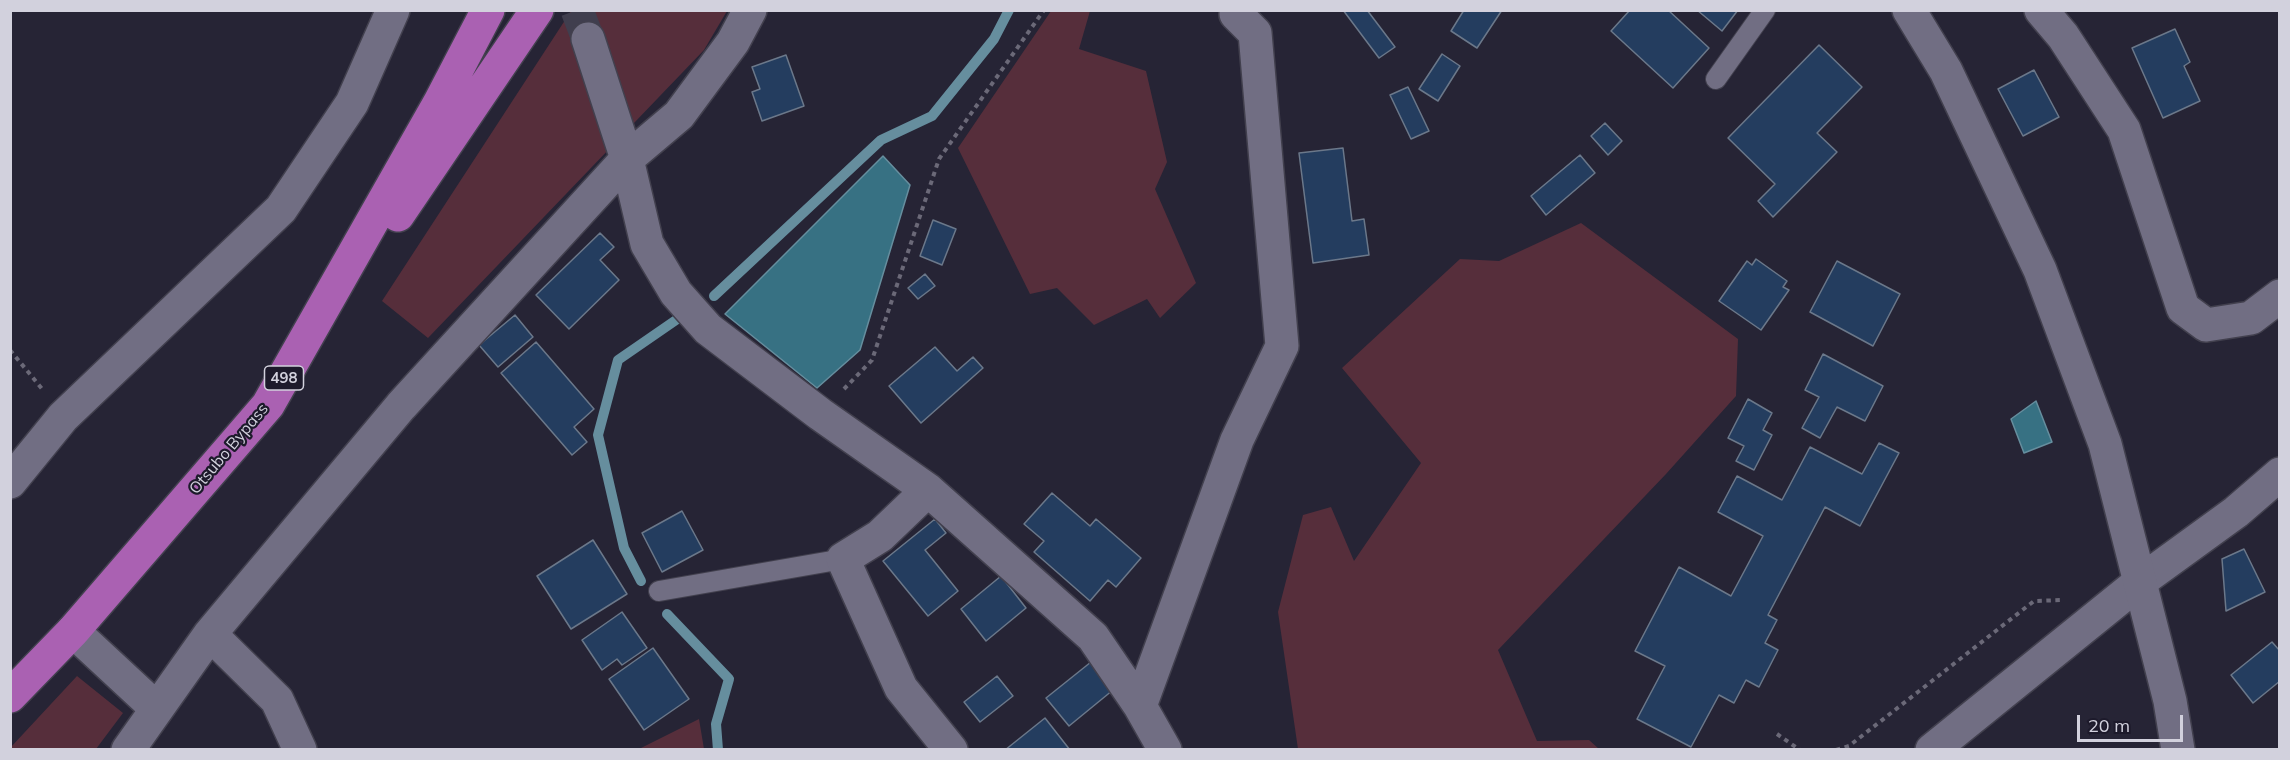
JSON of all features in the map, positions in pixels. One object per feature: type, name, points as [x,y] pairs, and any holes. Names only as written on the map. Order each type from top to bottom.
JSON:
[{"type":"highway","name":"Otsubo Bypass","points":[[10,696],[73,632],[268,405],[440,102],[488,10]]},
{"type":"highway","points":[[268,405],[537,10]]},
{"type":"street","points":[[10,482],[63,417],[281,209],[352,103],[393,10]]},
{"type":"street","points":[[129,750],[210,634],[401,406],[627,159],[679,115],[733,42],[750,10]]},
{"type":"street","points":[[1909,10],[1946,71],[2040,270],[2105,444],[2170,701],[2178,750]]},
{"type":"street","points":[[2041,10],[2063,36],[2124,130],[2183,308],[2206,325],[2251,318],[2280,296]]},
{"type":"street","points":[[1140,706],[1237,440],[1282,346],[1255,33],[1236,14]]},
{"type":"street","points":[[588,39],[627,159],[647,244],[676,293],[708,329],[820,414],[928,490],[1093,637],[1140,706],[1165,750]]},
{"type":"street","points":[[1932,750],[2141,581],[2236,512],[2280,474]]},
{"type":"street","points":[[928,490],[880,536],[843,559],[901,688],[951,750]]},
{"type":"street","points":[[73,632],[158,709]]},
{"type":"street","points":[[210,634],[277,700],[300,750]]},
{"type":"lane","points":[[1716,80],[1765,10]]},
{"type":"lane","points":[[659,591],[843,559]]},
{"type":"path","points":[[820,414],[872,360],[939,159],[1044,10]]},
{"type":"path","points":[[10,350],[63,417]]},
{"type":"path","points":[[1836,750],[1849,746],[2034,601],[2064,600],[2067,640]]},
{"type":"path","points":[[1777,734],[1800,750]]},
{"type":"shaded area","points":[[571,11],[727,11],[704,50],[428,338],[382,301]]},
{"type":"shaded area","points":[[1051,11],[1090,11],[1079,49],[1146,71],[1167,162],[1155,189],[1196,283],[1160,318],[1147,299],[1094,325],[1057,288],[1030,294],[958,148]]},
{"type":"shaded area","points":[[1581,223],[1738,339],[1736,396],[1666,474],[1498,650],[1537,741],[1589,740],[1599,749],[1298,749],[1278,612],[1303,515],[1331,507],[1354,561],[1421,463],[1342,368],[1460,259],[1499,261]]},
{"type":"shaded area","points":[[77,676],[123,713],[96,749],[11,749],[11,747]]},
{"type":"shaded area","points":[[699,719],[704,749],[639,749]]},
{"type":"water","points":[[883,156],[910,185],[860,350],[817,388],[725,314]]},
{"type":"water","points":[[2036,401],[2052,442],[2024,453],[2011,419]]},
{"type":"building","points":[[1343,10],[1367,10],[1395,47],[1379,58]]},
{"type":"building","points":[[1464,10],[1502,10],[1477,48],[1451,31]]},
{"type":"building","points":[[1630,10],[1668,10],[1709,48],[1673,88],[1611,31]]},
{"type":"building","points":[[1697,10],[1738,10],[1722,31]]},
{"type":"building","points":[[2175,29],[2190,62],[2184,66],[2200,101],[2163,118],[2132,48]]},
{"type":"building","points":[[1819,45],[1862,87],[1817,133],[1837,152],[1773,217],[1758,201],[1775,184],[1728,138]]},
{"type":"building","points":[[1442,54],[1460,66],[1438,101],[1419,89]]},
{"type":"building","points":[[786,55],[804,106],[762,121],[752,92],[760,89],[752,67]]},
{"type":"building","points":[[2034,70],[2059,117],[2023,136],[1998,89]]},
{"type":"building","points":[[1408,87],[1429,131],[1411,139],[1390,95]]},
{"type":"building","points":[[1605,123],[1622,141],[1608,155],[1591,136]]},
{"type":"building","points":[[1343,148],[1352,221],[1364,219],[1369,255],[1313,263],[1299,153]]},
{"type":"building","points":[[1580,155],[1595,173],[1546,215],[1531,196]]},
{"type":"building","points":[[933,220],[956,229],[942,265],[920,256]]},
{"type":"building","points":[[600,233],[614,247],[600,260],[619,280],[569,329],[536,295]]},
{"type":"building","points":[[1756,259],[1787,281],[1783,287],[1789,290],[1761,330],[1719,301],[1747,261],[1752,265]]},
{"type":"building","points":[[1837,261],[1900,294],[1873,346],[1810,312]]},
{"type":"building","points":[[925,274],[935,286],[918,299],[908,288]]},
{"type":"building","points":[[515,315],[533,337],[498,367],[479,345]]},
{"type":"building","points":[[536,342],[594,409],[574,427],[587,442],[572,455],[501,373]]},
{"type":"building","points":[[935,347],[957,371],[973,357],[983,368],[921,423],[889,386]]},
{"type":"building","points":[[1823,354],[1883,386],[1865,421],[1837,407],[1820,438],[1802,428],[1819,397],[1805,390]]},
{"type":"building","points":[[1748,399],[1772,413],[1763,430],[1772,435],[1754,470],[1736,461],[1744,446],[1728,438]]},
{"type":"building","points":[[1879,443],[1899,453],[1860,526],[1825,507],[1768,615],[1777,620],[1765,643],[1778,650],[1759,687],[1746,680],[1734,703],[1719,695],[1691,747],[1637,719],[1665,666],[1635,651],[1679,567],[1731,596],[1763,536],[1718,512],[1737,476],[1782,500],[1810,447],[1862,474]]},
{"type":"building","points":[[1052,493],[1090,526],[1096,519],[1141,558],[1116,587],[1108,580],[1090,601],[1034,552],[1044,541],[1024,524]]},
{"type":"building","points":[[682,511],[703,550],[662,572],[642,533]]},
{"type":"building","points":[[935,519],[946,533],[925,550],[958,591],[928,616],[883,561]]},
{"type":"building","points":[[593,540],[627,594],[571,629],[537,576]]},
{"type":"building","points":[[2244,549],[2265,592],[2226,611],[2222,559]]},
{"type":"building","points":[[1001,576],[1026,608],[986,641],[961,609]]},
{"type":"building","points":[[622,612],[647,648],[622,665],[617,659],[602,670],[582,640]]},
{"type":"building","points":[[2272,642],[2280,651],[2280,681],[2253,703],[2231,675]]},
{"type":"building","points":[[653,648],[689,699],[644,730],[609,679]]},
{"type":"building","points":[[1091,662],[1113,690],[1069,726],[1046,698]]},
{"type":"building","points":[[997,676],[1013,696],[980,722],[964,702]]},
{"type":"building","points":[[1045,718],[1070,750],[1005,750]]},
{"type":"waterway","points":[[714,296],[881,140],[932,116],[994,39],[1009,10]]},
{"type":"waterway","points":[[641,581],[624,548],[598,435],[618,360],[676,320]]},
{"type":"waterway","points":[[667,614],[729,679],[716,724],[718,750]]},
{"type":"tunnel","points":[[577,10],[588,39]]}]
